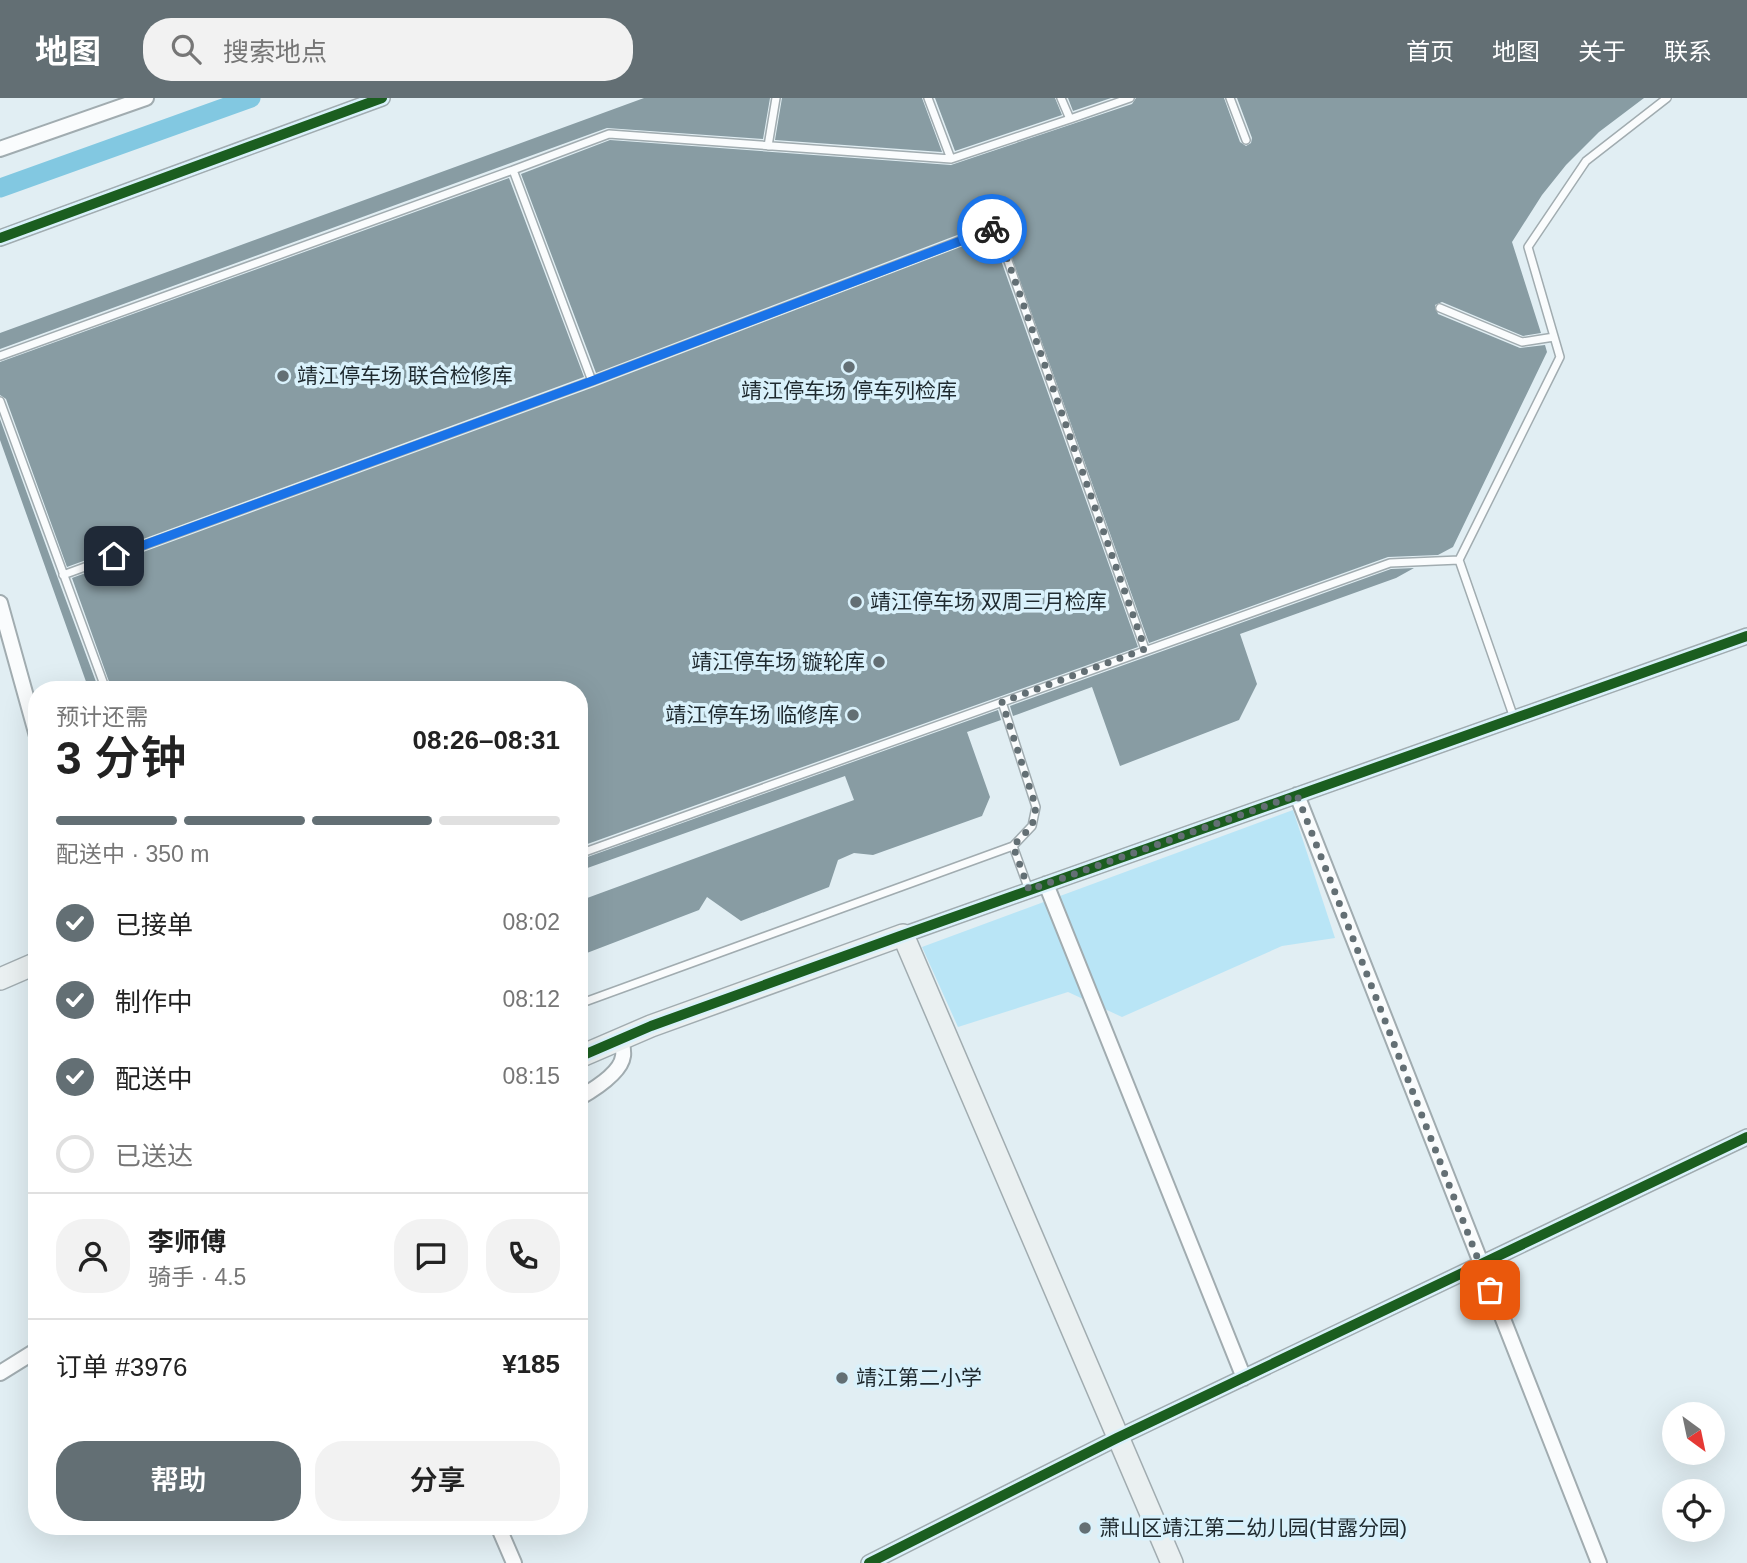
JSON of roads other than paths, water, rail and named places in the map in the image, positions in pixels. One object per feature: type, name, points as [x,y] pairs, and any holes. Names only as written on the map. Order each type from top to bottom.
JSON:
[{"type":"main road","points":[[588,1053],[903,935],[1116,1438],[1172,1563]]},
{"type":"main road","points":[[0,979],[28,967]]},
{"type":"street","points":[[0,149],[146,98]]},
{"type":"street","points":[[0,238],[382,98]]},
{"type":"street","points":[[0,603],[28,704]]},
{"type":"street","points":[[903,935],[1747,636]]},
{"type":"street","points":[[1297,795],[1599,1563]]},
{"type":"street","points":[[1046,884],[1244,1378]]},
{"type":"street","points":[[588,1093],[620,1065],[623,1055],[621,1039]]},
{"type":"street","points":[[869,1563],[1116,1438],[1747,1137]]},
{"type":"street","points":[[0,1373],[28,1356]]},
{"type":"street","points":[[502,1535],[514,1563]]},
{"type":"lane","points":[[768,146],[776,98]]},
{"type":"lane","points":[[928,98],[951,159]]},
{"type":"lane","points":[[1061,98],[1070,119]]},
{"type":"lane","points":[[0,356],[610,134],[951,159],[1130,98]]},
{"type":"lane","points":[[1230,98],[1246,140]]},
{"type":"lane","points":[[1514,718],[1459,560],[1560,357],[1528,247],[1586,162],[1667,98]]},
{"type":"lane","points":[[513,170],[592,381]]},
{"type":"lane","points":[[63,575],[592,381],[996,227],[1145,649]]},
{"type":"lane","points":[[1440,308],[1522,342],[1554,337]]},
{"type":"lane","points":[[0,401],[103,681]]},
{"type":"lane","points":[[588,851],[1390,563],[1459,560]]},
{"type":"lane","points":[[588,1001],[1013,846],[1032,826],[1036,807],[1002,702]]},
{"type":"lane","points":[[1013,846],[1029,890]]},
{"type":"waterway","points":[[0,188],[251,98]]},
{"type":"place","name":"靖江停车场 停车列检库","points":[[849,367]]},
{"type":"place","name":"靖江停车场 联合检修库","points":[[283,376]]},
{"type":"place","name":"靖江停车场 双周三月检库","points":[[856,602]]},
{"type":"place","name":"靖江停车场 镟轮库","points":[[879,662]]},
{"type":"place","name":"靖江停车场 临修库","points":[[853,715]]},
{"type":"place","name":"靖江第二小学","points":[[842,1378]]},
{"type":"place","name":"萧山区靖江第二幼儿园(甘露分园)","points":[[1085,1528]]}]
